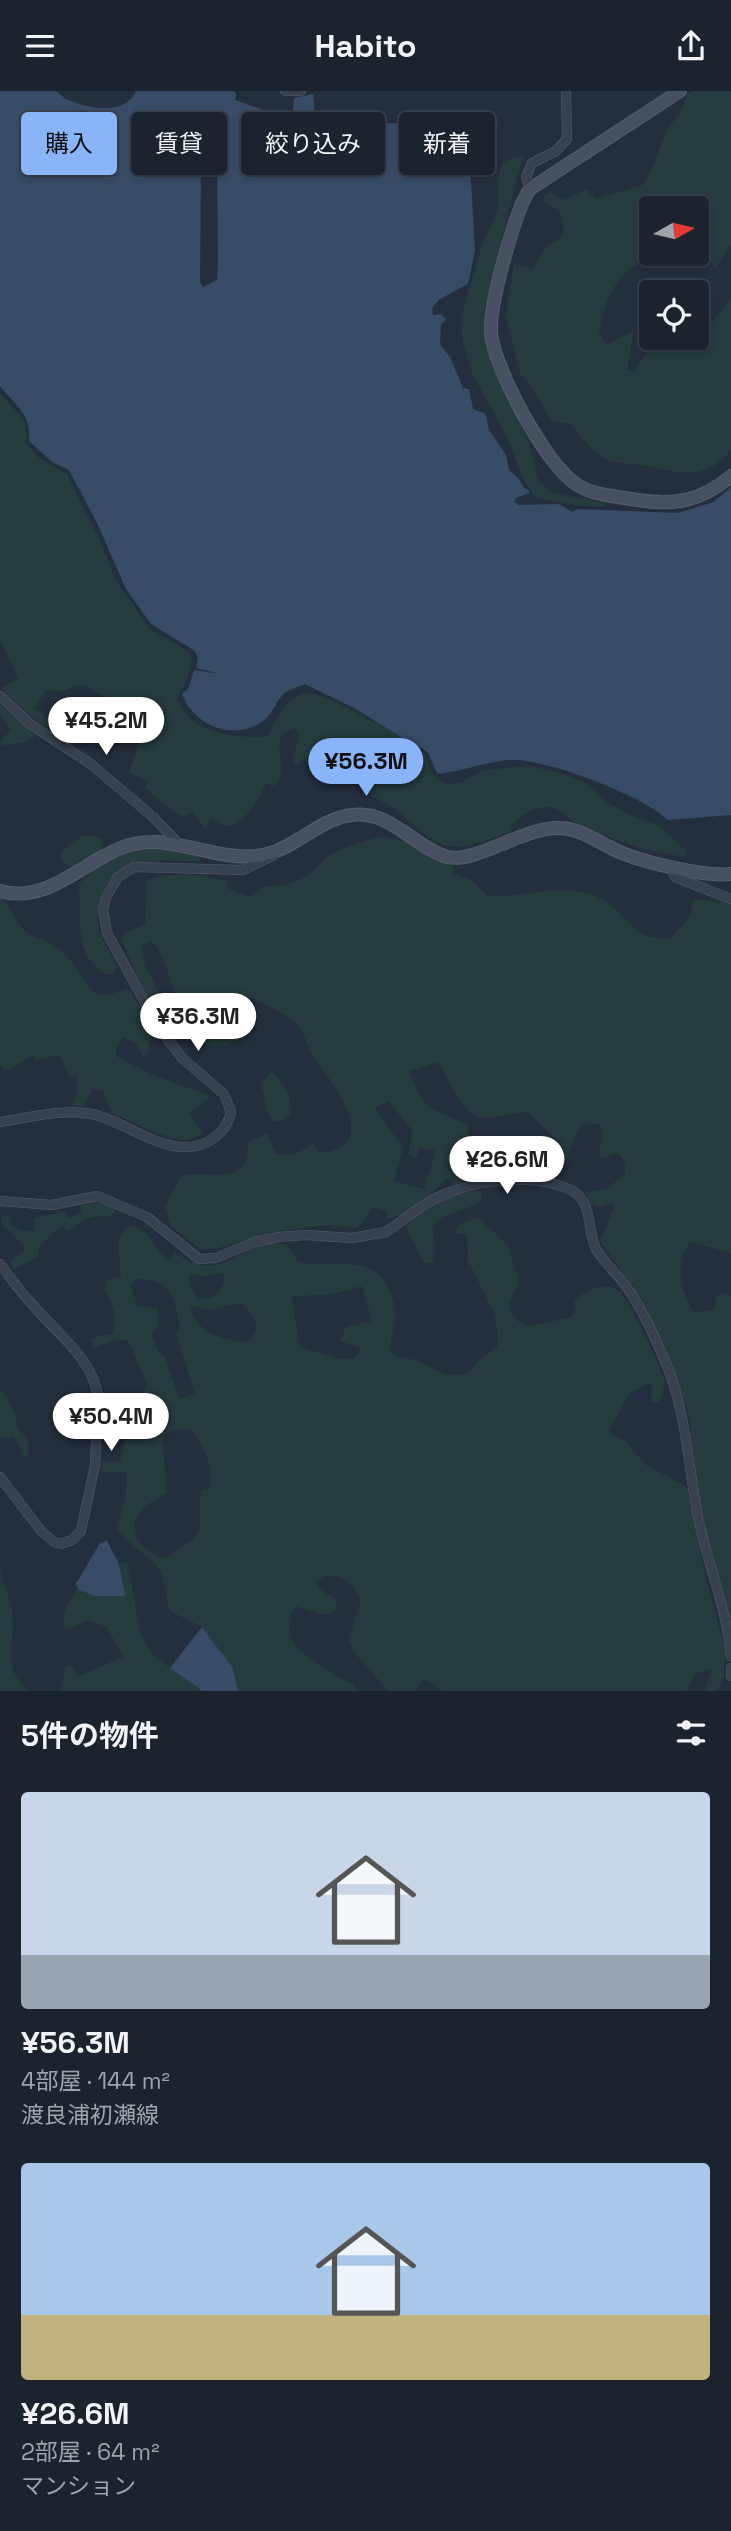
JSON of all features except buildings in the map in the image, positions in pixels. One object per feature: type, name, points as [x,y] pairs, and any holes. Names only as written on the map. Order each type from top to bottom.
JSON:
[{"type":"main road","points":[[680,91],[530,189],[522,200],[517,216],[494,308],[491,333],[499,360],[548,457],[565,476],[589,491],[665,503],[695,499],[716,489],[731,476]]},
{"type":"main road","points":[[0,891],[27,894],[46,889],[110,852],[149,840],[243,857],[279,852],[334,819],[360,814],[376,817],[447,856],[469,855],[526,833],[557,828],[576,831],[625,854],[712,875],[731,874]]},
{"type":"street","points":[[285,91],[301,91]]},
{"type":"street","points":[[530,189],[526,177],[532,163],[556,151],[567,139],[566,91]]},
{"type":"street","points":[[0,696],[30,724],[92,765],[153,817],[180,845]]},
{"type":"street","points":[[0,1122],[66,1114],[92,1114],[180,1147],[199,1145],[222,1132],[231,1112],[224,1094],[183,1059],[159,1028],[107,933],[103,910],[118,877],[135,867],[243,870],[261,864],[279,852]]},
{"type":"street","points":[[671,865],[675,877],[686,884],[731,899]]},
{"type":"street","points":[[0,1201],[52,1205],[97,1196],[147,1217],[193,1256],[209,1260],[254,1242],[278,1237],[306,1235],[352,1238],[377,1235],[386,1232],[433,1200],[478,1185],[521,1180],[540,1181],[570,1189],[586,1203],[594,1245],[603,1261],[619,1276],[644,1315],[673,1382],[700,1524],[726,1622],[731,1656]]},
{"type":"street","points":[[0,1263],[29,1301],[88,1366],[96,1384],[98,1408],[93,1481],[81,1531],[72,1540],[61,1544],[48,1538],[0,1477]]},
{"type":"street","points":[[731,1668],[731,1676]]},
{"type":"green space","points":[[731,91],[731,242],[715,270],[709,259],[709,196],[639,196],[639,263],[623,276],[610,295],[599,333],[606,345],[634,330],[627,369],[633,372],[649,350],[709,350],[709,322],[731,298],[731,450],[710,468],[689,473],[607,459],[594,451],[572,425],[551,420],[528,381],[521,376],[506,315],[514,264],[533,269],[547,246],[561,238],[564,229],[559,210],[545,203],[544,196],[551,191],[554,196],[565,200],[586,189],[596,199],[643,185],[687,93]]},
{"type":"green space","points":[[516,156],[524,158],[484,312],[484,337],[499,380],[527,435],[538,481],[553,493],[604,503],[604,507],[536,498],[523,479],[510,443],[473,375],[463,342],[461,317],[482,246],[498,208],[498,176],[503,163]]},
{"type":"green space","points":[[0,393],[25,421],[27,444],[39,458],[67,474],[101,543],[115,579],[149,628],[187,651],[192,660],[177,698],[192,720],[214,732],[227,735],[267,737],[277,718],[293,699],[306,693],[316,694],[365,717],[423,752],[432,774],[448,785],[462,782],[483,770],[529,766],[561,773],[584,782],[608,803],[639,819],[658,825],[686,851],[685,857],[618,841],[580,825],[548,807],[527,813],[514,823],[512,830],[482,842],[461,847],[440,844],[365,791],[350,768],[341,761],[330,756],[313,754],[297,765],[293,761],[299,734],[294,728],[281,735],[281,774],[275,786],[267,783],[251,809],[234,825],[227,826],[211,819],[205,829],[193,812],[185,817],[176,814],[145,788],[148,781],[129,773],[150,709],[100,728],[98,725],[108,714],[103,709],[104,698],[90,687],[77,685],[64,691],[46,690],[35,708],[55,724],[76,730],[78,737],[74,744],[54,732],[1,688],[18,679],[0,639]]},
{"type":"green space","points":[[0,704],[35,736],[26,742],[3,746],[0,741],[11,730],[0,716]]},
{"type":"green space","points":[[83,836],[101,839],[102,851],[81,864],[64,864],[60,859],[62,850]]},
{"type":"green space","points":[[382,836],[410,843],[453,866],[454,874],[470,879],[487,896],[553,890],[591,894],[608,904],[641,933],[653,937],[670,939],[689,918],[694,899],[731,904],[731,1253],[690,1242],[682,1260],[681,1278],[685,1296],[694,1313],[715,1309],[716,1298],[721,1293],[731,1296],[731,1622],[722,1585],[710,1554],[697,1484],[690,1420],[683,1395],[633,1286],[600,1241],[615,1206],[611,1204],[600,1207],[590,1203],[586,1193],[607,1188],[625,1175],[625,1163],[620,1155],[615,1153],[602,1158],[599,1156],[603,1136],[599,1124],[583,1125],[575,1134],[567,1160],[543,1166],[544,1176],[483,1177],[453,1187],[452,1180],[445,1179],[419,1204],[403,1214],[386,1219],[387,1211],[372,1207],[363,1223],[356,1228],[329,1225],[272,1232],[215,1249],[200,1249],[170,1225],[165,1206],[181,1176],[235,1172],[246,1157],[248,1142],[268,1133],[275,1153],[291,1155],[314,1143],[318,1153],[338,1148],[348,1140],[351,1128],[349,1114],[342,1099],[312,1055],[301,1029],[279,1012],[253,999],[240,996],[226,1003],[234,1042],[221,1047],[215,1046],[187,1033],[167,970],[151,941],[141,947],[146,968],[166,1005],[165,1014],[160,1016],[153,1008],[121,940],[126,933],[145,924],[147,881],[176,875],[209,877],[228,881],[227,888],[251,897],[264,886],[297,881],[330,855]],"holes":[[[439,1062],[456,1095],[475,1115],[493,1117],[527,1112],[560,1147],[535,1159],[489,1157],[467,1166],[464,1160],[469,1129],[467,1124],[430,1107],[409,1071]],[[388,1101],[413,1131],[408,1155],[416,1158],[419,1148],[436,1151],[424,1189],[394,1181],[403,1148],[375,1108]]]},
{"type":"green space","points":[[146,847],[188,850],[200,855],[200,861],[145,862],[120,871],[111,879],[103,891],[98,910],[98,925],[117,968],[113,974],[104,974],[89,959],[82,943],[80,884],[100,866]]},
{"type":"green space","points":[[0,898],[27,933],[53,944],[63,952],[97,994],[109,995],[127,988],[146,1019],[149,1045],[147,1055],[143,1056],[137,1045],[124,1037],[116,1047],[116,1056],[155,1076],[211,1096],[189,1113],[203,1134],[186,1141],[156,1133],[112,1113],[103,1091],[92,1089],[83,1107],[73,1105],[77,1093],[77,1076],[70,1078],[59,1055],[36,1060],[33,1056],[5,1071],[0,1065]]},
{"type":"green space","points":[[271,1072],[281,1081],[288,1094],[291,1113],[283,1121],[272,1121],[260,1084]]},
{"type":"green space","points":[[478,1191],[482,1193],[481,1201],[436,1222],[432,1228],[435,1247],[432,1263],[424,1263],[406,1227],[412,1219],[438,1201]]},
{"type":"green space","points":[[98,1203],[111,1206],[115,1211],[112,1216],[89,1219],[69,1231],[63,1227],[54,1231],[38,1249],[39,1256],[14,1270],[10,1262],[26,1248],[1,1224],[2,1216],[9,1215],[11,1224],[20,1230],[35,1232],[34,1218],[64,1212],[69,1218],[81,1213],[80,1205]]},
{"type":"green space","points":[[478,1218],[508,1245],[519,1283],[509,1303],[509,1310],[519,1322],[532,1326],[571,1317],[576,1310],[574,1301],[601,1287],[619,1291],[637,1319],[662,1373],[663,1391],[659,1402],[650,1402],[653,1387],[649,1383],[629,1394],[609,1431],[613,1436],[624,1440],[646,1465],[687,1487],[705,1575],[726,1652],[724,1676],[717,1691],[705,1691],[712,1669],[696,1673],[686,1691],[442,1691],[422,1680],[416,1691],[388,1691],[353,1651],[349,1639],[361,1600],[358,1594],[344,1579],[326,1575],[316,1582],[321,1590],[337,1600],[335,1610],[325,1615],[295,1606],[289,1626],[290,1634],[292,1641],[303,1653],[354,1685],[357,1691],[238,1691],[233,1668],[202,1627],[170,1611],[158,1567],[117,1528],[126,1495],[127,1472],[101,1472],[102,1462],[120,1461],[129,1424],[147,1384],[128,1340],[118,1340],[93,1348],[92,1338],[112,1334],[114,1328],[113,1311],[105,1289],[107,1280],[121,1276],[118,1244],[124,1228],[140,1229],[159,1251],[171,1260],[175,1252],[193,1262],[208,1266],[221,1264],[271,1243],[287,1245],[298,1262],[358,1265],[370,1269],[381,1276],[389,1289],[395,1309],[390,1352],[444,1373],[458,1375],[468,1373],[477,1362],[497,1347],[495,1315],[468,1260],[467,1235],[455,1233],[461,1224]],"holes":[[[223,1273],[221,1289],[210,1298],[199,1299],[190,1286],[189,1274],[201,1276]],[[137,1279],[158,1282],[169,1292],[180,1328],[176,1333],[195,1394],[179,1399],[165,1357],[158,1352],[152,1334],[158,1327],[157,1308],[136,1306],[131,1285]],[[362,1286],[372,1321],[346,1327],[340,1341],[359,1347],[360,1351],[354,1358],[340,1359],[300,1347],[291,1296],[329,1295]],[[240,1303],[256,1322],[255,1332],[247,1342],[211,1333],[198,1323],[190,1306],[209,1310]],[[178,1429],[192,1430],[207,1457],[211,1473],[210,1488],[202,1491],[200,1528],[192,1540],[166,1558],[159,1557],[144,1547],[136,1537],[134,1522],[145,1506],[167,1493],[162,1440],[167,1433]]]},
{"type":"green space","points":[[0,1390],[10,1402],[17,1427],[27,1440],[28,1456],[22,1457],[20,1447],[13,1437],[3,1439],[0,1436]]},
{"type":"green space","points":[[127,1562],[141,1636],[154,1656],[202,1691],[61,1691],[65,1667],[70,1665],[79,1676],[123,1657],[107,1627],[88,1620],[65,1630],[64,1619],[69,1603],[78,1589],[95,1596],[124,1596],[119,1564]]},
{"type":"green space","points":[[0,1570],[12,1613],[12,1664],[20,1682],[29,1691],[0,1691]]},
{"type":"water","points":[[0,91],[55,91],[76,103],[106,108],[124,104],[136,91],[233,91],[236,93],[235,100],[266,112],[241,112],[241,175],[385,175],[385,123],[399,123],[399,175],[471,175],[475,250],[468,284],[440,299],[432,308],[433,315],[441,314],[446,319],[441,324],[440,344],[450,357],[463,388],[469,389],[473,409],[486,414],[489,430],[506,455],[509,470],[524,488],[529,490],[529,493],[516,498],[514,502],[519,505],[558,504],[573,512],[577,509],[677,513],[714,502],[731,487],[731,815],[668,820],[637,800],[591,779],[523,761],[498,761],[438,774],[425,750],[354,708],[305,684],[285,693],[266,719],[251,728],[227,730],[205,722],[195,715],[182,694],[189,687],[194,670],[221,674],[196,668],[198,658],[195,651],[151,624],[126,589],[98,525],[69,470],[52,462],[29,441],[25,417],[0,386]]},
{"type":"water","points":[[313,94],[315,112],[293,112],[294,98]]},
{"type":"water","points":[[107,1541],[119,1564],[125,1596],[94,1596],[78,1589],[76,1584],[100,1543]]},
{"type":"water","points":[[202,1627],[233,1668],[238,1691],[202,1691],[170,1668]]},
{"type":"pier","points":[[201,175],[217,175],[217,280],[203,287],[200,282]]}]
